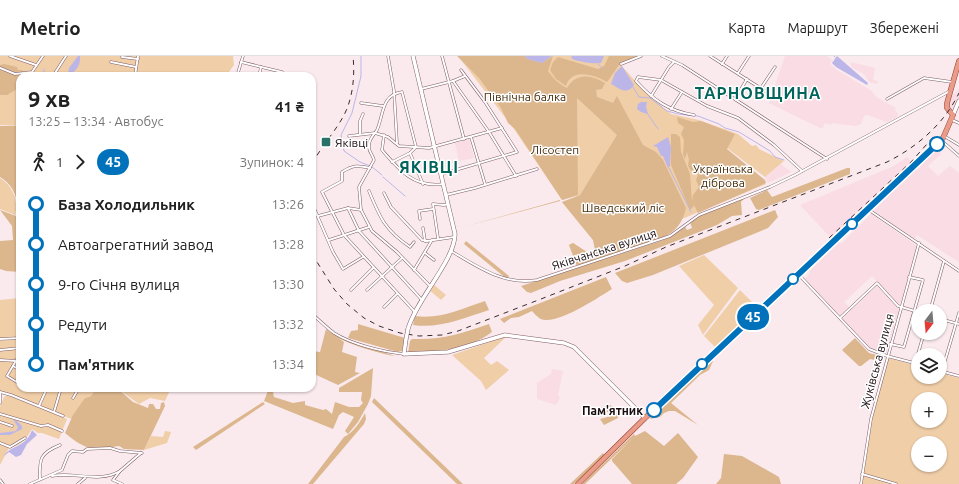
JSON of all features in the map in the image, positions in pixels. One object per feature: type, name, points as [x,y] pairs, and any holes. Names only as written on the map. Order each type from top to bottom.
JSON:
[{"type":"main road","points":[[578,484],[645,418],[942,138],[952,117],[947,105],[959,61]]},
{"type":"street","points":[[10,56],[36,65]]},
{"type":"street","points":[[32,72],[43,56]]},
{"type":"street","points":[[56,72],[66,56]]},
{"type":"street","points":[[238,72],[243,56]]},
{"type":"street","points":[[388,56],[394,93],[397,143]]},
{"type":"street","points":[[404,354],[408,329],[415,312],[450,250],[455,237],[413,56]]},
{"type":"street","points":[[442,56],[464,139]]},
{"type":"street","points":[[621,64],[641,56]]},
{"type":"street","points":[[662,56],[735,99],[827,158]]},
{"type":"street","points":[[710,56],[765,91]]},
{"type":"street","points":[[722,64],[727,56]]},
{"type":"street","points":[[738,73],[749,56]]},
{"type":"street","points":[[122,57],[138,57],[135,72]]},
{"type":"street","points":[[111,62],[136,67]]},
{"type":"street","points":[[241,62],[282,72]]},
{"type":"street","points":[[651,96],[674,62]]},
{"type":"street","points":[[260,72],[261,67]]},
{"type":"street","points":[[761,88],[775,67]]},
{"type":"street","points":[[0,68],[16,74]]},
{"type":"street","points":[[440,174],[504,157],[517,152],[461,70]]},
{"type":"street","points":[[420,89],[453,81],[465,76]]},
{"type":"street","points":[[694,115],[671,109],[651,96],[636,81],[638,77],[661,80],[707,106],[745,122],[774,145],[802,171]]},
{"type":"street","points":[[887,99],[924,78],[948,82],[953,81]]},
{"type":"street","points":[[735,99],[747,79]]},
{"type":"street","points":[[453,81],[489,132],[516,176]]},
{"type":"street","name":"Яківчанська вулиця","points":[[450,250],[480,268],[500,277],[521,282],[537,280],[670,236],[699,215],[770,188],[950,91]]},
{"type":"street","points":[[416,147],[402,92],[394,93],[384,106],[375,132],[372,134],[368,148],[374,160],[359,187],[361,210],[369,227],[430,286]]},
{"type":"street","points":[[671,109],[682,92]]},
{"type":"street","points":[[959,101],[957,109],[952,117],[959,123]]},
{"type":"street","points":[[361,103],[384,106]]},
{"type":"street","points":[[360,134],[360,121],[363,114]]},
{"type":"street","points":[[349,136],[375,132],[384,135],[399,146],[434,147],[471,138],[502,128]]},
{"type":"street","points":[[384,135],[382,150],[401,172],[423,184],[431,186],[443,184]]},
{"type":"street","points":[[471,138],[485,184]]},
{"type":"street","points":[[942,138],[959,145]]},
{"type":"street","points":[[942,138],[959,156]]},
{"type":"street","points":[[392,162],[410,153],[416,147]]},
{"type":"street","points":[[410,153],[423,184]]},
{"type":"street","points":[[370,168],[358,165],[349,167],[342,172],[342,181],[322,192],[344,235],[415,312]]},
{"type":"street","points":[[446,195],[538,169]]},
{"type":"street","points":[[369,191],[377,210],[391,233],[410,247],[414,242]]},
{"type":"street","points":[[384,193],[391,207],[400,219],[422,240],[425,241],[438,238],[455,237]]},
{"type":"street","points":[[438,238],[432,209],[434,203],[444,205],[448,204]]},
{"type":"street","points":[[318,216],[348,208],[361,210]]},
{"type":"street","points":[[348,208],[359,231],[422,300]]},
{"type":"street","points":[[420,219],[419,211],[432,209]]},
{"type":"street","points":[[868,209],[959,271]]},
{"type":"street","points":[[316,212],[333,252],[344,269],[363,257]]},
{"type":"street","points":[[329,240],[369,227]]},
{"type":"street","points":[[423,228],[425,241]]},
{"type":"street","points":[[414,270],[432,240]]},
{"type":"street","name":"Жуківська вулиця","points":[[861,484],[866,438],[890,344],[919,243]]},
{"type":"street","points":[[425,253],[434,260]]},
{"type":"street","points":[[367,290],[402,258]]},
{"type":"street","points":[[932,304],[944,261]]},
{"type":"street","points":[[351,290],[373,268]]},
{"type":"street","points":[[798,274],[869,349],[911,363]]},
{"type":"street","points":[[909,277],[922,280],[915,304]]},
{"type":"street","points":[[840,318],[877,284],[901,307],[911,310]]},
{"type":"street","points":[[384,307],[397,294]]},
{"type":"street","points":[[947,354],[958,324],[959,313]]},
{"type":"street","points":[[316,317],[334,333],[347,339],[388,352],[404,354],[448,352],[505,335],[564,343],[574,347],[645,418]]},
{"type":"street","points":[[890,344],[904,347],[911,319]]},
{"type":"street","points":[[947,321],[958,324]]},
{"type":"street","points":[[0,339],[16,338]]},
{"type":"street","points":[[0,350],[16,348]]},
{"type":"street","points":[[0,360],[16,361],[8,377],[16,382]]},
{"type":"street","points":[[947,373],[959,376]]},
{"type":"street","points":[[0,403],[0,392],[63,416]]},
{"type":"street","points":[[39,406],[45,392]]},
{"type":"street","points":[[54,412],[60,392]]},
{"type":"street","points":[[74,398],[77,392]]},
{"type":"street","points":[[0,414],[41,426],[48,425],[62,431]]},
{"type":"street","points":[[0,422],[12,426]]},
{"type":"street","points":[[0,443],[10,447],[25,438]]},
{"type":"street","points":[[40,480],[41,457],[46,452],[60,445]]},
{"type":"street","points":[[30,484],[60,475],[86,477],[112,475],[120,471],[142,453],[110,448],[87,450],[83,452],[72,451],[68,455],[63,470],[50,477]]},
{"type":"street","points":[[120,471],[113,480],[122,484]]},
{"type":"street","points":[[862,474],[896,484]]},
{"type":"street","points":[[78,484],[86,477]]},
{"type":"street","points":[[0,480],[3,484]]},
{"type":"shaded area","points":[[78,56],[80,56],[80,62],[77,68],[73,72],[68,72],[69,68]]},
{"type":"shaded area","points":[[525,56],[552,56],[542,63],[527,59]]},
{"type":"shaded area","points":[[572,56],[604,56],[601,63],[598,63],[577,61],[571,58]]},
{"type":"shaded area","points":[[785,56],[827,56],[832,60],[830,64],[837,70],[872,91],[876,97],[896,108],[895,110],[898,114],[897,117],[887,122],[867,115],[864,116],[861,124],[855,126],[832,123],[831,125],[825,123],[822,129],[769,103]]},
{"type":"shaded area","points":[[837,56],[868,83],[867,85],[836,67],[832,63]]},
{"type":"shaded area","points":[[851,62],[875,68],[873,80],[878,81],[877,84],[869,82],[864,74],[851,67]]},
{"type":"shaded area","points":[[622,66],[634,85],[626,91],[611,84],[615,73]]},
{"type":"shaded area","points":[[959,88],[959,98],[951,111],[948,103],[952,94],[955,94]]},
{"type":"shaded area","points":[[641,102],[647,102],[646,107],[648,114],[637,109],[638,104]]},
{"type":"shaded area","points":[[668,137],[671,147],[670,166],[668,168],[657,147],[653,146]]},
{"type":"shaded area","points":[[469,139],[474,158],[459,161],[455,143]]},
{"type":"shaded area","points":[[936,149],[941,154],[928,166],[938,176],[950,166],[959,173],[959,262],[917,235],[914,239],[874,211],[907,175]]},
{"type":"shaded area","points":[[907,157],[912,163],[831,238],[800,205],[894,166]]},
{"type":"shaded area","points":[[781,164],[791,172],[768,183],[765,177]]},
{"type":"shaded area","points":[[871,214],[917,246],[901,303],[898,304],[872,276],[844,302],[850,308],[840,317],[805,279],[810,273],[809,271],[839,243],[842,243]]},
{"type":"shaded area","points":[[877,286],[899,310],[886,354],[869,348],[842,319]]},
{"type":"shaded area","points":[[552,369],[563,371],[558,395],[560,398],[556,405],[537,399],[537,383],[551,374]]},
{"type":"shaded area","points":[[15,419],[22,426],[22,429],[10,435],[0,435],[0,433],[16,431],[18,427],[14,421]]},
{"type":"shaded area","points":[[32,430],[37,435],[27,444],[21,455],[16,457],[9,452],[4,456],[7,452],[26,440]]},
{"type":"green space","points":[[0,56],[233,56],[234,65],[229,72],[16,72],[16,126],[0,125]]},
{"type":"green space","points":[[457,56],[525,56],[527,59],[542,63],[553,56],[548,71],[561,85],[567,88],[575,79],[584,76],[595,78],[605,83],[602,89],[596,90],[597,97],[613,103],[617,96],[643,145],[656,152],[663,160],[686,208],[681,222],[675,230],[662,238],[597,260],[593,240],[562,202],[580,195],[617,135],[577,98],[578,195],[562,200],[515,129],[508,123],[501,108],[479,78]]},
{"type":"green space","points":[[458,56],[632,56],[620,64],[646,93],[671,114],[699,120],[738,134],[752,146],[756,145],[759,149],[784,161],[765,177],[727,148],[729,144],[726,149],[766,184],[682,219],[662,235],[577,266],[569,245],[573,243],[593,256],[597,254],[593,240],[562,202],[580,198],[589,181],[580,195],[562,200],[514,129]]},
{"type":"green space","points":[[609,56],[638,56],[619,65],[607,82],[597,77],[584,74],[573,76],[566,86],[556,79],[550,70],[553,62],[558,57],[598,69],[604,66]]},
{"type":"green space","points":[[4,64],[17,67],[18,70],[22,70],[23,72],[16,72],[16,90],[7,95],[0,95],[0,65]]},
{"type":"green space","name":"Українська діброва","points":[[677,117],[693,122],[701,121],[735,134],[727,149],[765,180],[766,183],[698,213],[693,203],[694,206],[690,210],[671,165],[671,134],[676,134],[680,137],[681,152],[690,174],[692,201],[693,195],[699,187],[696,180],[699,172],[690,170],[687,152],[685,159],[683,155],[684,140],[681,134],[684,127],[678,123]]},
{"type":"green space","points":[[0,126],[16,126],[16,196],[9,184],[0,177]]},
{"type":"green space","points":[[850,168],[850,174],[759,210],[756,209],[750,198],[767,190],[772,197]]},
{"type":"green space","points":[[0,178],[8,185],[14,194],[16,204],[15,215],[0,209]]},
{"type":"green space","points":[[745,198],[741,202],[742,215],[732,216],[717,225],[625,261],[560,281],[531,293],[527,292],[521,286],[663,240],[670,237],[684,225],[687,230],[692,228],[690,222],[699,216]]},
{"type":"green space","points":[[560,200],[560,201],[463,227]]},
{"type":"green space","points":[[0,210],[16,216],[16,272],[0,269],[0,241],[13,240],[12,226]]},
{"type":"green space","points":[[775,210],[778,217],[768,228],[653,275],[627,283],[622,281],[615,273]]},
{"type":"green space","points":[[466,241],[509,276],[507,279],[464,244]]},
{"type":"green space","name":"Шведський ліс","points":[[573,243],[593,256],[594,260],[577,266],[569,245]]},
{"type":"green space","points":[[704,255],[738,288],[703,335],[698,325],[714,305],[679,266]]},
{"type":"green space","points":[[606,277],[612,289],[567,315],[548,320],[537,317],[532,311],[519,317],[511,318],[504,323],[500,319]]},
{"type":"green space","points":[[433,284],[446,295],[441,300],[429,290]]},
{"type":"green space","points":[[740,290],[756,306],[716,348],[704,336]]},
{"type":"green space","points":[[16,298],[16,337],[0,339],[0,300]]},
{"type":"green space","points":[[485,301],[489,310],[442,324],[423,326],[413,325],[415,316],[424,317],[442,315]]},
{"type":"green space","points":[[358,324],[405,338],[402,351],[398,352],[348,338],[351,331],[358,330]]},
{"type":"green space","points":[[489,324],[492,332],[473,343],[452,349],[408,353],[410,341],[412,339],[451,336]]},
{"type":"green space","points":[[326,329],[344,342],[342,352],[357,357],[355,372],[360,373],[338,385],[316,375],[316,352],[320,352]]},
{"type":"green space","points":[[329,331],[356,343],[395,356],[350,343],[333,335]]},
{"type":"green space","points":[[507,336],[484,358],[491,365],[497,361],[509,370],[486,390],[481,381],[452,355]]},
{"type":"green space","points":[[855,338],[869,353],[877,355],[875,360],[870,359],[859,366],[842,350]]},
{"type":"green space","points":[[16,339],[16,392],[94,392],[91,396],[85,398],[74,420],[0,391],[0,341]]},
{"type":"green space","points":[[888,358],[911,364],[911,384],[947,384],[947,375],[959,378],[959,484],[862,484],[872,421]]},
{"type":"green space","points":[[711,359],[713,361],[709,370],[700,375],[671,403],[698,425],[675,411],[669,411],[660,417],[650,419]]},
{"type":"green space","points":[[373,368],[371,396],[368,404],[358,422],[348,434],[345,431],[354,417],[343,412],[339,415],[333,429],[264,401],[267,392],[274,392],[274,397],[293,403],[305,401],[305,405],[323,410],[326,409],[332,414],[335,402],[349,407],[359,407],[363,403],[361,400],[362,392],[339,392],[339,388]]},
{"type":"green space","points":[[94,392],[122,392],[133,402],[148,408],[149,404],[153,404],[156,409],[160,409],[161,403],[164,402],[165,406],[144,450],[124,449],[119,446],[90,448],[72,439],[65,433],[73,415],[85,398],[91,396]]},
{"type":"green space","points":[[122,392],[169,392],[165,401],[150,398],[139,404]]},
{"type":"green space","points":[[8,395],[67,419],[59,439],[38,433],[32,429],[23,442],[17,446],[9,448],[0,465],[0,407],[4,397]]},
{"type":"green space","points":[[374,398],[463,484],[457,484],[372,402]]},
{"type":"green space","points":[[263,402],[265,404],[196,450],[193,447]]},
{"type":"green space","points":[[609,404],[619,412],[618,418],[604,425],[600,419],[611,416],[608,412],[594,414],[596,410]]},
{"type":"green space","points":[[365,413],[366,419],[364,424],[313,484],[308,484],[344,437],[351,432]]},
{"type":"green space","points":[[165,431],[171,432],[167,443],[144,450],[151,436],[163,437]]},
{"type":"green space","points":[[645,431],[664,446],[678,433],[698,457],[683,478],[676,484],[632,484],[612,461],[612,459],[634,437],[585,484],[582,484],[634,434],[635,436]]},
{"type":"green space","points":[[603,453],[605,455],[574,484],[570,484]]},
{"type":"green space","points":[[724,454],[742,456],[779,477],[781,484],[716,484],[721,478]]},
{"type":"waterway","points":[[361,56],[361,76],[352,113],[341,135],[344,151],[360,162],[370,166]]},
{"type":"waterway","points":[[598,64],[603,69]]},
{"type":"waterway","points":[[633,87],[639,97],[650,98],[667,111],[678,114],[698,116],[719,124],[725,128],[739,132],[770,151],[775,157],[784,160]]},
{"type":"waterway","points":[[647,113],[658,129]]},
{"type":"waterway","points":[[372,167],[382,175]]},
{"type":"waterway","points":[[669,168],[691,212]]},
{"type":"waterway","points":[[383,177],[405,196]]},
{"type":"railway","points":[[316,157],[343,117],[349,103],[354,71],[353,56]]},
{"type":"railway","points":[[316,260],[334,289],[347,304],[364,318],[379,326],[400,333],[419,336],[442,335],[458,331],[625,266],[666,247],[887,162],[909,149],[929,134],[946,115],[959,93]]},
{"type":"railway","points":[[829,238],[911,162],[935,135]]},
{"type":"bus line","name":"45","points":[[654,410],[937,144]]},
{"type":"place","name":"Яківці","points":[[326,142]]},
{"type":"place","name":"Пам'ятник","points":[[654,410]]},
{"type":"district","name":"ТАРНОВЩИНА","points":[[758,93]]},
{"type":"district","name":"ЯКІВЦІ","points":[[429,167]]},
{"type":"park label","name":"Північна балка","points":[[525,96]]},
{"type":"park label","name":"Лісостеп","points":[[555,149]]}]
